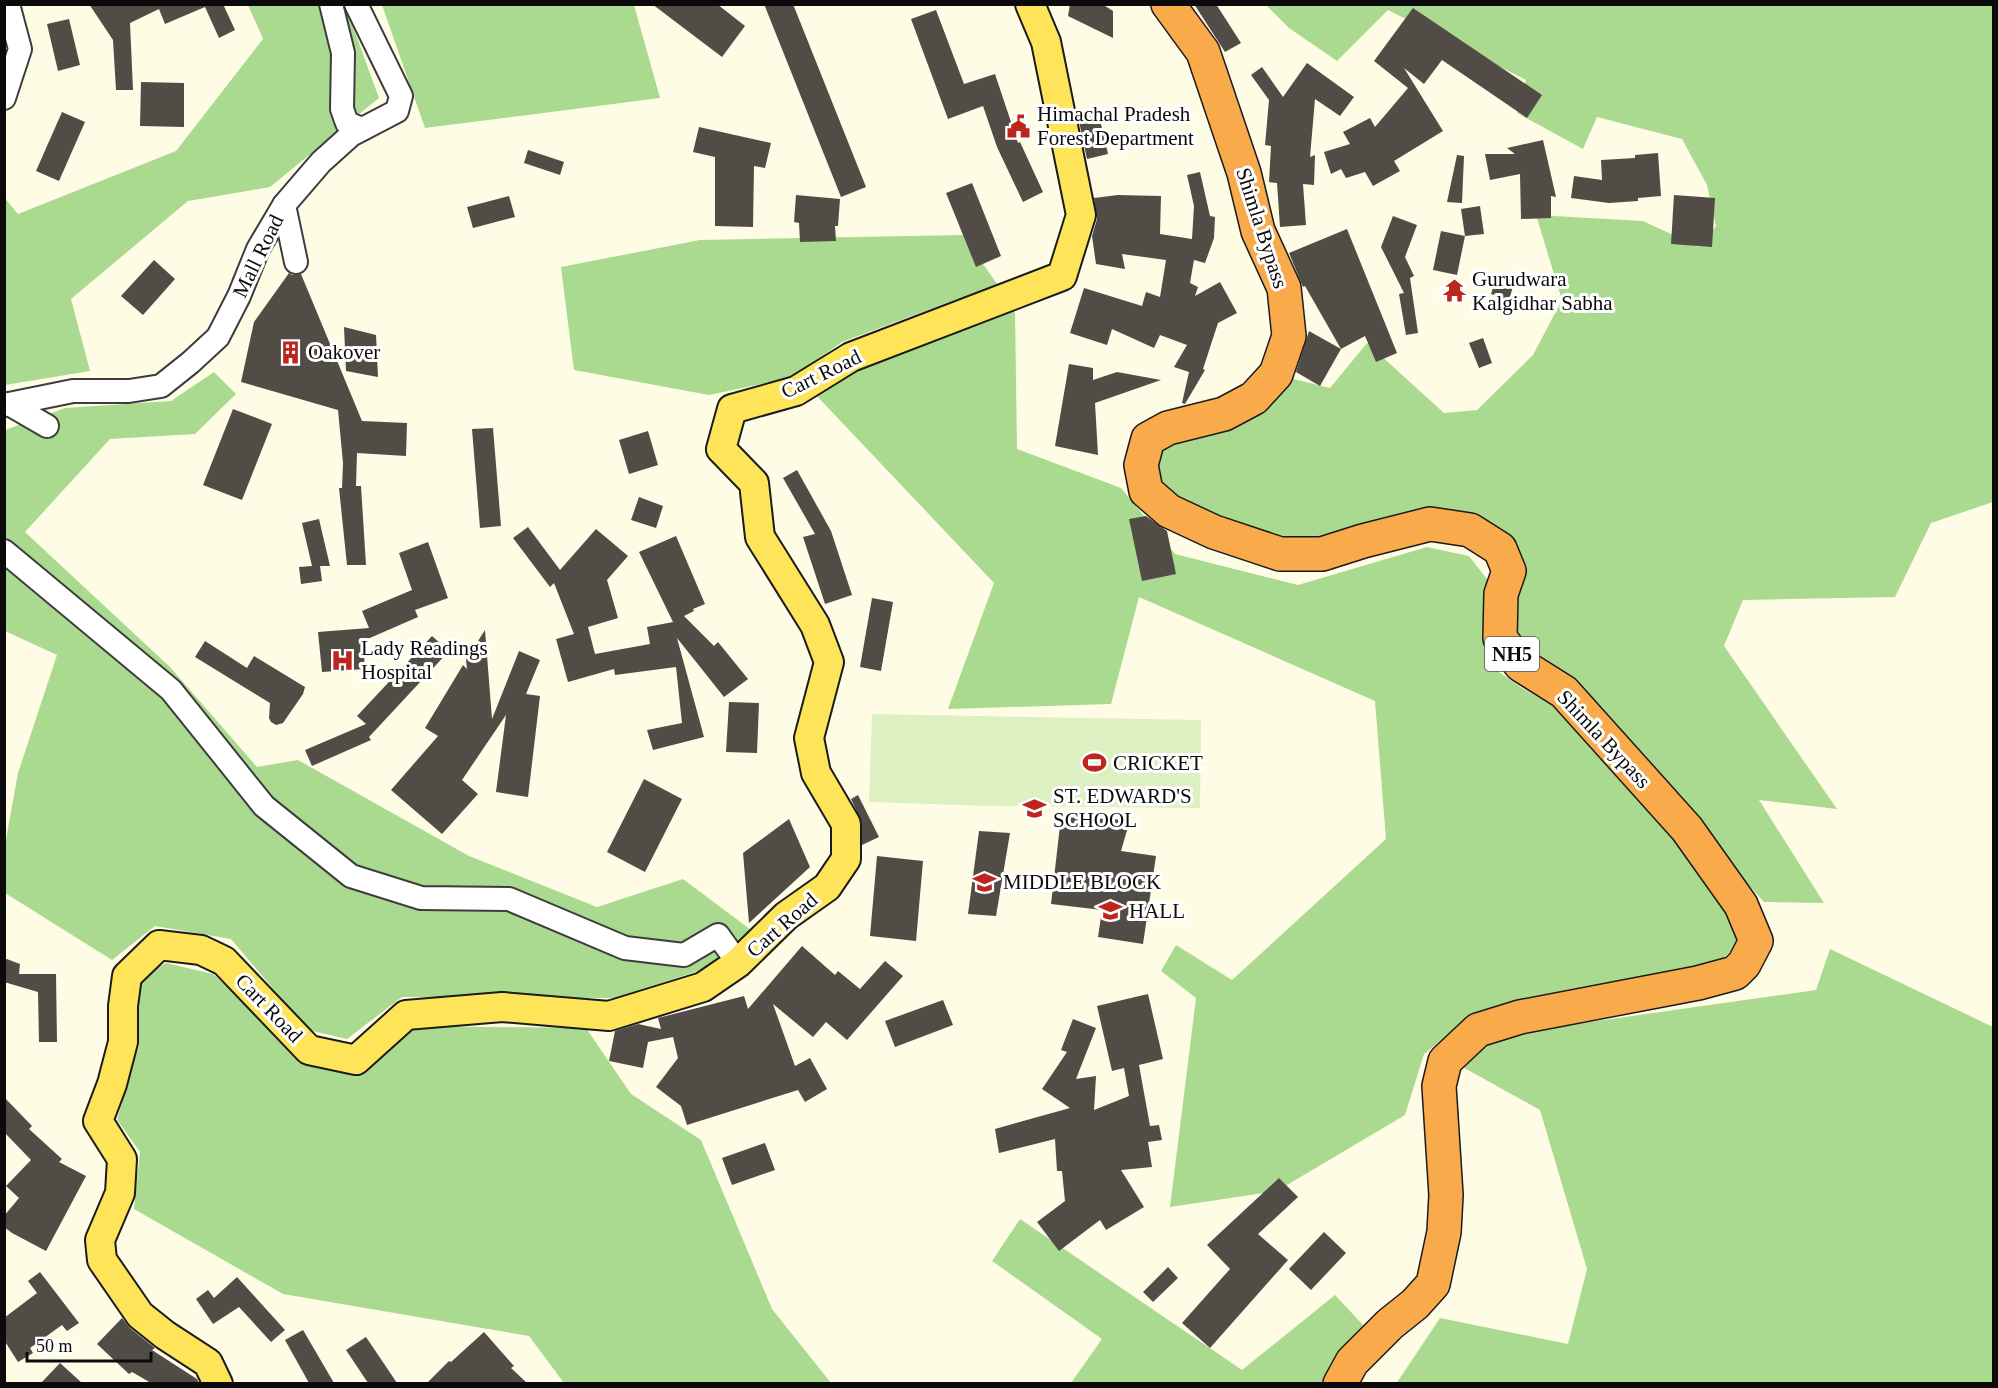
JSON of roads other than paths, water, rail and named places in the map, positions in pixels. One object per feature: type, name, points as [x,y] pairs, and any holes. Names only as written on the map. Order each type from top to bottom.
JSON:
[{"type":"highway","name":"Shimla Bypass","points":[[1168,4],[1203,52],[1244,174],[1258,231],[1284,288],[1289,336],[1276,374],[1254,399],[1224,414],[1168,428],[1148,439],[1141,465],[1146,491],[1169,512],[1214,532],[1280,554],[1322,554],[1430,524],[1470,530],[1500,549],[1509,571],[1501,594],[1500,638],[1521,666],[1564,692],[1687,829],[1741,905],[1756,941],[1744,964],[1735,973],[1698,983],[1520,1017],[1478,1030],[1445,1061],[1439,1086],[1446,1195],[1445,1214],[1444,1232],[1433,1284],[1415,1304],[1390,1324],[1352,1362],[1340,1383]]},
{"type":"main road","name":"Cart Road","points":[[218,1383],[208,1363],[165,1335],[140,1315],[102,1260],[100,1240],[120,1193],[122,1159],[98,1121],[123,1042],[123,1006],[127,976],[159,945],[201,950],[224,961],[309,1050],[356,1060],[406,1015],[502,1007],[609,1016],[703,987],[738,963],[786,916],[827,887],[846,859],[846,824],[816,773],[809,738],[829,662],[814,624],[760,537],[754,483],[722,448],[732,409],[796,391],[852,357],[1062,276],[1081,215],[1046,42],[1030,4]]},
{"type":"street","points":[[4,98],[20,49],[8,4]]},
{"type":"street","points":[[332,4],[343,53],[342,109],[347,123],[362,129]]},
{"type":"street","name":"Mall Road","points":[[7,404],[73,391],[129,391],[161,386],[218,337],[239,296],[258,249],[284,205],[321,162],[351,135],[397,111],[401,96],[356,4]]},
{"type":"street","points":[[284,205],[296,262]]},
{"type":"street","points":[[7,404],[48,426]]},
{"type":"street","points":[[4,551],[171,690],[264,806],[351,876],[421,898],[509,899],[625,948],[684,955],[718,935],[738,963]]},
{"type":"place","name":"Himachal Pradesh Forest Department","points":[[1019,126]]},
{"type":"place","name":"Gurudwara Kalgidhar Sabha","points":[[1454,291]]},
{"type":"place","name":"Oakover","points":[[290,352]]},
{"type":"place","name":"Lady Readings Hospital","points":[[343,660]]},
{"type":"place","name":"CRICKET","points":[[1095,763]]},
{"type":"place","name":"ST. EDWARD'S SCHOOL","points":[[1035,808]]},
{"type":"place","name":"MIDDLE BLOCK","points":[[985,882]]},
{"type":"place","name":"HALL","points":[[1111,911]]}]
